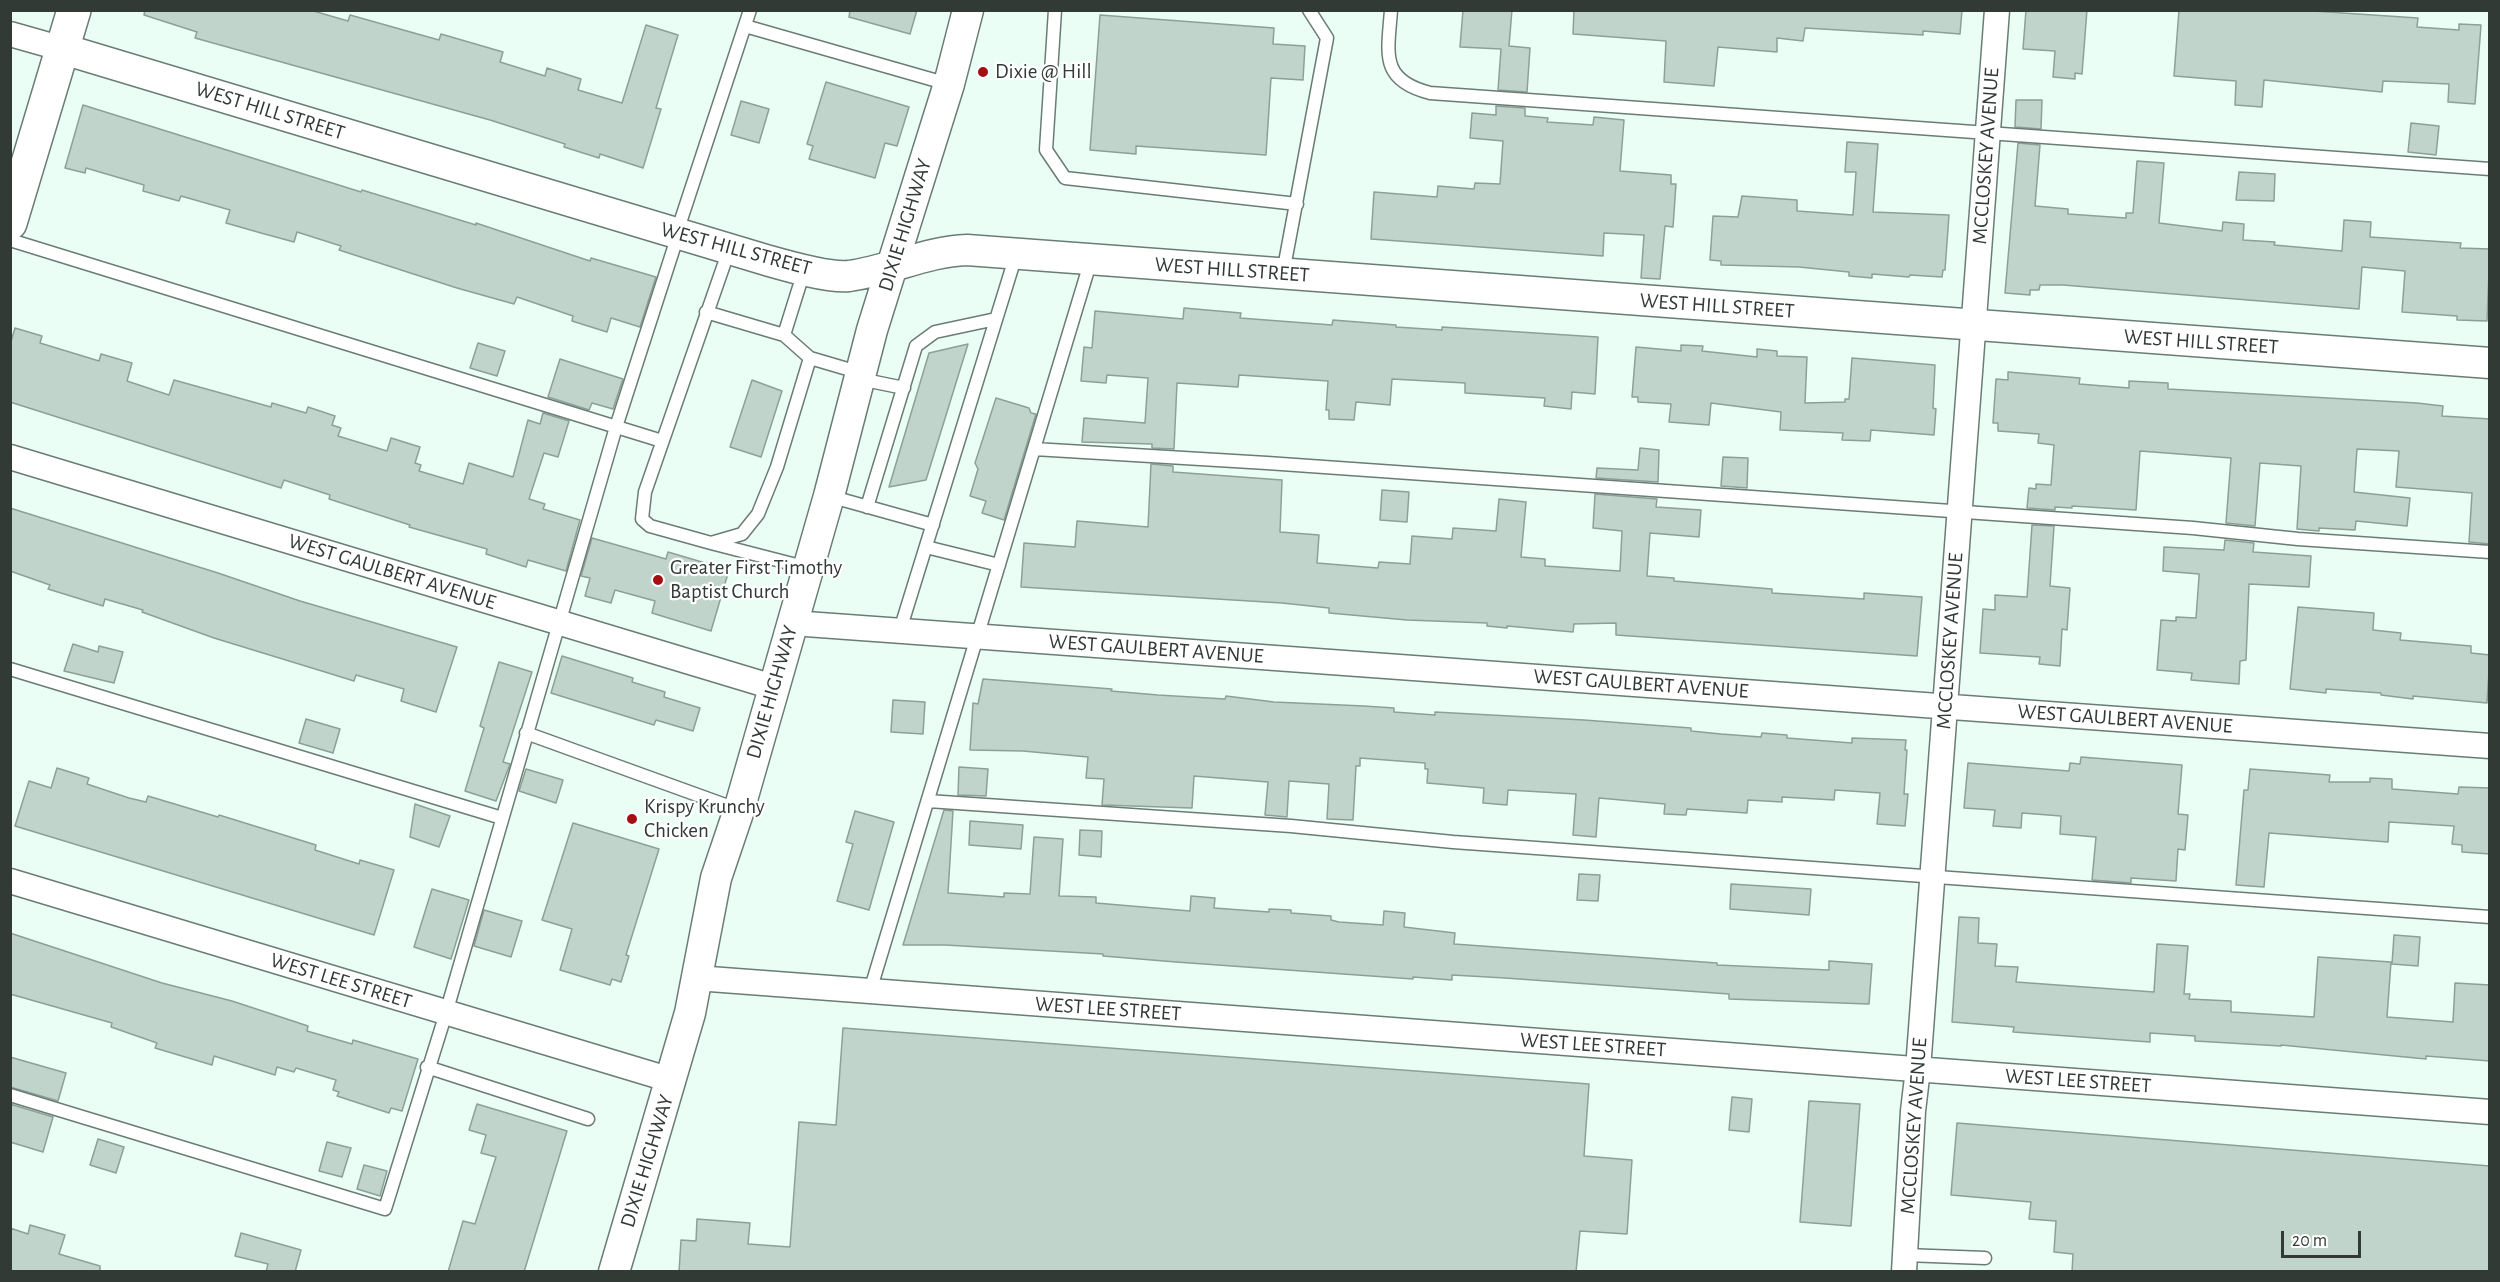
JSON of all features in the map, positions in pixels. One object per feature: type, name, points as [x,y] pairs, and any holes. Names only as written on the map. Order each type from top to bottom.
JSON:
[{"type":"main road","points":[[10,223],[74,10]]},
{"type":"street","name":"DIXIE HIGHWAY","points":[[614,1272],[690,1013],[716,878],[738,810],[829,496],[860,376],[949,84],[968,10]]},
{"type":"street","name":"MCCLOSKEY AVENUE","points":[[1904,1263],[1913,1111],[1918,1070],[1997,10]]},
{"type":"street","name":"WEST HILL STREET","points":[[10,34],[729,250],[804,270],[846,276],[892,268],[946,250],[2490,363]]},
{"type":"street","name":"WEST GAULBERT AVENUE","points":[[10,457],[773,687]]},
{"type":"street","name":"WEST GAULBERT AVENUE","points":[[792,623],[2490,746]]},
{"type":"street","name":"WEST LEE STREET","points":[[10,882],[671,1080]]},
{"type":"street","name":"WEST LEE STREET","points":[[696,978],[2490,1112]]},
{"type":"lane","points":[[10,1095],[385,1209],[427,1067],[446,1012],[616,427],[750,10]]},
{"type":"lane","points":[[1054,10],[1046,150],[1065,178],[1297,204]]},
{"type":"lane","points":[[1283,273],[1328,38],[1309,10]]},
{"type":"lane","points":[[1391,10],[1387,57],[1392,72],[1405,83],[1430,93],[2490,169]]},
{"type":"lane","points":[[745,26],[949,84]]},
{"type":"lane","points":[[10,240],[662,441]]},
{"type":"lane","points":[[729,250],[645,492],[642,519],[650,526],[808,568]]},
{"type":"lane","points":[[900,630],[1016,254]]},
{"type":"lane","points":[[870,991],[1092,259]]},
{"type":"lane","points":[[784,335],[804,270]]},
{"type":"lane","points":[[706,312],[784,335],[810,358],[860,376],[904,388]]},
{"type":"lane","points":[[867,507],[916,346],[935,332],[996,319]]},
{"type":"lane","points":[[711,543],[742,534],[758,514],[777,467],[810,358]]},
{"type":"lane","points":[[1034,449],[1290,464],[2193,528],[2490,552]]},
{"type":"lane","points":[[829,496],[933,525]]},
{"type":"lane","points":[[926,548],[999,565]]},
{"type":"lane","points":[[10,669],[502,818]]},
{"type":"lane","points":[[526,733],[738,810]]},
{"type":"lane","points":[[928,801],[1291,825],[1453,842],[2490,916]]},
{"type":"lane","points":[[427,1067],[588,1119]]},
{"type":"lane","points":[[1904,1263],[1985,1258]]},
{"type":"building","points":[[145,10],[310,10],[348,21],[350,15],[439,40],[441,34],[503,52],[500,62],[545,76],[547,68],[581,79],[578,90],[622,103],[646,25],[678,35],[656,108],[661,109],[643,168],[600,154],[599,158],[564,147],[565,144],[490,120],[195,38],[197,32],[144,15]]},
{"type":"building","points":[[850,10],[917,10],[910,34],[849,17]]},
{"type":"building","points":[[1463,10],[1512,10],[1509,46],[1530,48],[1527,92],[1498,90],[1501,49],[1460,47]]},
{"type":"building","points":[[1574,10],[1962,10],[1960,34],[1923,31],[1923,35],[1805,28],[1803,41],[1777,38],[1777,52],[1718,47],[1714,86],[1664,82],[1666,41],[1573,34]]},
{"type":"building","points":[[2026,10],[2087,10],[2082,74],[2075,73],[2075,79],[2053,77],[2055,51],[2023,49]]},
{"type":"building","points":[[2179,10],[2298,10],[2418,18],[2417,27],[2459,30],[2459,24],[2481,25],[2475,104],[2448,102],[2449,84],[2383,81],[2382,92],[2264,80],[2262,107],[2235,105],[2236,81],[2174,76]]},
{"type":"building","points":[[1100,15],[1274,28],[1273,44],[1305,46],[1303,80],[1271,78],[1266,155],[1136,146],[1136,154],[1090,150]]},
{"type":"building","points":[[826,82],[909,107],[897,146],[885,143],[875,178],[809,159],[813,146],[807,144]]},
{"type":"building","points":[[2016,100],[2042,100],[2041,129],[2015,127]]},
{"type":"building","points":[[741,101],[769,109],[759,143],[731,135]]},
{"type":"building","points":[[83,105],[361,192],[362,190],[476,225],[476,223],[590,261],[591,258],[656,277],[640,327],[611,318],[607,332],[572,321],[573,316],[517,297],[514,304],[457,288],[339,250],[341,246],[297,232],[294,242],[226,223],[230,210],[181,196],[179,201],[143,191],[144,185],[86,168],[85,173],[65,168]]},
{"type":"building","points":[[1496,106],[1525,108],[1525,116],[1548,118],[1547,122],[1593,125],[1594,117],[1624,120],[1620,171],[1671,175],[1671,184],[1676,184],[1673,227],[1665,226],[1660,279],[1641,278],[1644,235],[1604,233],[1603,256],[1371,239],[1374,192],[1437,197],[1438,186],[1474,189],[1475,183],[1500,184],[1503,141],[1470,138],[1472,113],[1496,115]]},
{"type":"building","points":[[2411,123],[2439,126],[2436,155],[2408,152]]},
{"type":"building","points":[[1847,142],[1878,144],[1873,212],[1949,215],[1945,270],[1943,270],[1942,277],[1872,274],[1872,278],[1849,276],[1849,272],[1799,267],[1721,265],[1721,261],[1710,260],[1713,216],[1738,217],[1742,196],[1797,200],[1797,211],[1853,215],[1856,172],[1845,172]]},
{"type":"building","points":[[2018,143],[2040,145],[2035,206],[2068,209],[2068,214],[2126,218],[2126,213],[2133,213],[2137,161],[2164,163],[2159,223],[2222,231],[2223,222],[2244,224],[2243,240],[2342,251],[2344,220],[2371,222],[2370,237],[2461,243],[2460,248],[2490,249],[2487,321],[2457,320],[2457,316],[2402,312],[2405,271],[2362,267],[2359,309],[2063,285],[2040,285],[2039,290],[2030,290],[2030,295],[2005,293]]},
{"type":"building","points":[[2239,172],[2275,174],[2274,201],[2236,200]]},
{"type":"building","points":[[1184,308],[1241,313],[1240,318],[1332,325],[1333,320],[1442,330],[1442,327],[1598,337],[1595,394],[1572,392],[1571,409],[1544,406],[1545,398],[1465,393],[1465,383],[1392,379],[1390,405],[1356,402],[1354,420],[1329,419],[1329,410],[1326,410],[1328,381],[1239,375],[1238,387],[1177,383],[1174,449],[1152,448],[1152,444],[1082,442],[1084,418],[1145,423],[1148,378],[1107,375],[1106,383],[1081,381],[1084,347],[1092,348],[1095,311],[1183,319]]},
{"type":"building","points":[[15,328],[42,336],[40,343],[99,361],[101,354],[132,363],[127,381],[169,395],[174,380],[271,407],[272,403],[306,413],[308,407],[335,416],[332,425],[341,428],[338,436],[387,451],[391,438],[420,447],[415,463],[421,465],[419,471],[463,484],[469,463],[513,477],[528,420],[540,424],[543,413],[569,421],[558,457],[544,453],[529,499],[545,504],[543,509],[580,520],[566,571],[528,560],[526,567],[486,554],[487,549],[409,527],[410,525],[329,499],[330,495],[284,480],[281,488],[10,402],[10,345]]},
{"type":"building","points":[[478,343],[505,351],[497,376],[470,368]]},
{"type":"building","points":[[968,344],[926,480],[889,487],[929,353]]},
{"type":"building","points":[[1681,345],[1703,346],[1702,351],[1757,357],[1757,349],[1777,351],[1777,356],[1807,357],[1805,403],[1845,402],[1845,399],[1849,399],[1852,358],[1935,365],[1934,435],[1871,430],[1870,441],[1842,440],[1843,433],[1780,430],[1781,412],[1711,403],[1709,425],[1669,422],[1671,404],[1638,402],[1638,397],[1632,397],[1636,347],[1681,351]]},
{"type":"building","points":[[560,359],[623,379],[613,409],[592,403],[589,410],[548,397]]},
{"type":"building","points":[[2008,372],[2080,378],[2079,384],[2129,388],[2129,381],[2168,383],[2168,389],[2417,403],[2443,406],[2442,416],[2490,419],[2490,544],[2469,542],[2472,493],[2396,487],[2399,451],[2357,449],[2354,492],[2410,498],[2407,526],[2356,521],[2355,530],[2297,529],[2301,466],[2260,463],[2255,526],[2226,523],[2231,458],[2140,451],[2136,510],[2072,506],[2072,508],[2055,507],[2055,510],[2027,508],[2029,488],[2036,489],[2036,484],[2051,485],[2054,445],[2038,443],[2039,434],[1998,431],[1998,423],[1993,423],[1996,379],[2008,380]]},
{"type":"building","points":[[752,380],[782,391],[761,457],[730,447]]},
{"type":"building","points":[[996,398],[1029,408],[1031,413],[1036,414],[1004,520],[982,513],[986,501],[970,496],[978,469],[975,463]]},
{"type":"building","points":[[1640,448],[1659,450],[1658,482],[1596,478],[1597,468],[1638,470]]},
{"type":"building","points":[[1723,457],[1748,458],[1747,488],[1721,486]]},
{"type":"building","points":[[1151,464],[1173,466],[1173,472],[1282,480],[1280,532],[1319,535],[1317,563],[1378,568],[1379,562],[1410,564],[1412,536],[1452,539],[1453,528],[1496,531],[1499,499],[1526,502],[1521,557],[1545,559],[1545,566],[1620,571],[1622,531],[1593,528],[1595,494],[1657,499],[1656,507],[1701,510],[1699,537],[1650,533],[1647,576],[1674,578],[1674,581],[1772,589],[1772,593],[1864,599],[1864,593],[1922,597],[1917,656],[1616,635],[1616,623],[1574,624],[1573,632],[1487,626],[1487,623],[1407,620],[1329,613],[1329,608],[1282,603],[1021,587],[1024,543],[1075,547],[1077,521],[1148,527]]},
{"type":"building","points":[[1382,490],[1409,492],[1407,522],[1380,520]]},
{"type":"building","points":[[10,508],[300,601],[457,647],[436,712],[401,701],[404,689],[356,675],[354,681],[214,638],[142,612],[143,610],[105,599],[103,606],[48,589],[50,585],[10,571]]},
{"type":"building","points":[[2032,525],[2054,526],[2050,586],[2070,588],[2067,630],[2062,629],[2060,666],[2039,664],[2040,657],[1980,653],[1983,609],[1995,610],[1995,595],[2027,597]]},
{"type":"building","name":"Greater First Timothy Baptist Church","points":[[592,538],[666,559],[668,552],[729,570],[711,631],[652,613],[655,601],[615,590],[611,603],[585,596],[590,578],[581,576]]},
{"type":"building","points":[[2225,540],[2254,543],[2253,552],[2311,556],[2309,587],[2249,584],[2246,660],[2240,661],[2239,684],[2191,680],[2192,673],[2157,670],[2161,620],[2176,621],[2176,617],[2196,618],[2199,577],[2199,574],[2163,571],[2164,547],[2224,550]]},
{"type":"building","points":[[2298,607],[2374,613],[2373,630],[2401,633],[2400,640],[2471,646],[2471,653],[2490,655],[2487,703],[2413,696],[2413,699],[2381,695],[2381,693],[2326,689],[2326,693],[2290,689]]},
{"type":"building","points":[[73,644],[98,652],[99,646],[123,652],[114,683],[64,671]]},
{"type":"building","points":[[562,656],[633,678],[632,682],[665,692],[664,697],[700,708],[693,731],[656,720],[654,725],[551,693]]},
{"type":"building","points":[[499,662],[532,672],[503,762],[510,764],[496,801],[465,791],[484,728],[480,726]]},
{"type":"building","points":[[983,679],[1158,695],[1225,699],[1226,696],[1274,702],[1394,708],[1394,712],[1435,715],[1435,712],[1584,720],[1691,728],[1691,731],[1761,737],[1762,733],[1787,735],[1787,738],[1852,743],[1852,738],[1906,740],[1904,794],[1908,794],[1905,826],[1877,824],[1880,793],[1835,790],[1834,800],[1782,797],[1782,802],[1748,800],[1747,813],[1687,809],[1686,815],[1664,814],[1665,804],[1599,798],[1596,837],[1573,835],[1576,794],[1508,790],[1507,805],[1483,803],[1484,788],[1427,783],[1428,769],[1425,769],[1425,763],[1360,758],[1360,766],[1356,766],[1353,820],[1327,819],[1329,784],[1289,781],[1287,817],[1265,815],[1268,782],[1194,776],[1192,808],[1102,805],[1104,779],[1086,778],[1088,757],[1023,751],[970,750],[973,703],[978,704]]},
{"type":"building","points":[[893,700],[925,702],[923,734],[891,732]]},
{"type":"building","points":[[306,719],[340,729],[333,753],[299,743]]},
{"type":"building","points":[[2081,757],[2182,765],[2178,814],[2188,815],[2185,850],[2178,849],[2176,881],[2131,878],[2131,883],[2092,880],[2096,837],[2060,834],[2061,816],[2022,813],[2021,828],[1993,826],[1995,810],[1964,808],[1968,763],[2069,771],[2070,763],[2080,764]]},
{"type":"building","points":[[959,767],[988,769],[986,796],[958,795]]},
{"type":"building","points":[[57,768],[89,778],[87,784],[129,798],[146,802],[148,796],[218,817],[219,815],[316,845],[315,850],[359,864],[360,860],[394,870],[374,935],[15,826],[29,781],[51,788]]},
{"type":"building","points":[[526,769],[563,780],[556,803],[519,791]]},
{"type":"building","points":[[2250,769],[2330,775],[2329,782],[2370,782],[2370,778],[2392,779],[2392,789],[2458,794],[2459,787],[2490,788],[2490,854],[2462,852],[2462,845],[2452,844],[2454,826],[2389,822],[2388,842],[2269,833],[2264,887],[2236,885],[2244,790],[2248,790]]},
{"type":"building","points":[[415,804],[450,816],[439,847],[410,837]]},
{"type":"building","points":[[944,810],[953,811],[948,893],[1004,897],[1004,893],[1030,894],[1034,837],[1063,839],[1059,896],[1096,897],[1096,903],[1190,911],[1191,896],[1215,898],[1214,908],[1269,912],[1269,909],[1291,910],[1291,913],[1331,916],[1331,920],[1339,922],[1383,925],[1384,911],[1405,913],[1404,927],[1455,933],[1454,944],[1717,963],[1717,965],[1829,970],[1829,961],[1872,964],[1869,1004],[1729,999],[1729,994],[1505,978],[1452,975],[1452,980],[1413,977],[1413,979],[1176,962],[1103,956],[1103,954],[945,945],[903,945]]},
{"type":"building","points":[[855,811],[894,822],[869,910],[837,901],[853,844],[846,842]]},
{"type":"building","points":[[970,821],[1023,825],[1021,849],[969,845]]},
{"type":"building","points":[[573,823],[659,849],[626,955],[629,956],[621,982],[612,979],[610,985],[560,970],[572,929],[542,920]]},
{"type":"building","points":[[1080,830],[1102,831],[1101,857],[1079,855]]},
{"type":"building","points":[[1579,874],[1600,875],[1598,901],[1577,900]]},
{"type":"building","points":[[1731,884],[1811,889],[1809,915],[1730,909]]},
{"type":"building","points":[[432,889],[469,900],[451,959],[414,947]]},
{"type":"building","points":[[484,910],[522,921],[511,957],[474,946]]},
{"type":"building","points":[[1959,917],[1979,918],[1978,943],[1997,944],[1995,966],[2018,967],[2016,982],[2154,992],[2157,944],[2188,946],[2184,994],[2190,994],[2189,999],[2231,1001],[2231,1012],[2314,1017],[2318,957],[2391,962],[2387,1017],[2453,1022],[2455,983],[2490,985],[2490,1061],[2426,1056],[2426,1059],[2281,1045],[2195,1041],[2195,1036],[2150,1033],[2150,1042],[2013,1032],[2014,1027],[1952,1022]]},
{"type":"building","points":[[10,933],[162,983],[232,1001],[308,1026],[307,1031],[352,1044],[353,1040],[418,1059],[402,1111],[391,1108],[389,1113],[337,1096],[339,1092],[333,1090],[336,1080],[296,1068],[294,1072],[277,1067],[275,1075],[214,1056],[212,1065],[155,1048],[157,1043],[111,1027],[112,1023],[10,994]]},
{"type":"building","points":[[2394,935],[2420,937],[2418,966],[2392,964]]},
{"type":"building","points":[[843,1028],[1589,1084],[1584,1156],[1632,1160],[1627,1234],[1580,1231],[1576,1272],[679,1272],[681,1240],[696,1241],[697,1219],[750,1223],[748,1244],[790,1247],[799,1122],[836,1125]]},
{"type":"building","points":[[10,1057],[66,1073],[58,1101],[10,1087]]},
{"type":"building","points":[[1732,1097],[1752,1099],[1749,1132],[1729,1130]]},
{"type":"building","points":[[1809,1101],[1860,1104],[1851,1226],[1800,1222]]},
{"type":"building","points":[[10,1104],[53,1117],[43,1152],[10,1142]]},
{"type":"building","points":[[477,1104],[567,1131],[524,1272],[448,1272],[463,1221],[475,1224],[496,1157],[481,1153],[486,1135],[469,1130]]},
{"type":"building","points":[[1957,1123],[2490,1166],[2490,1272],[2072,1272],[2073,1254],[2054,1252],[2056,1221],[2029,1219],[2031,1202],[1951,1195]]},
{"type":"building","points":[[98,1139],[124,1147],[116,1173],[90,1165]]},
{"type":"building","points":[[327,1142],[351,1148],[342,1177],[319,1171]]},
{"type":"building","points":[[364,1165],[387,1171],[380,1196],[357,1189]]},
{"type":"building","points":[[30,1225],[65,1235],[59,1254],[100,1266],[100,1272],[10,1272],[10,1228],[28,1234]]},
{"type":"building","points":[[241,1233],[301,1250],[295,1272],[266,1272],[268,1264],[235,1256]]},
{"type":"place","name":"Dixie @ Hill","points":[[983,72]]},
{"type":"place","name":"Greater First Timothy Baptist Church","points":[[658,580]]},
{"type":"place","name":"Krispy Krunchy Chicken","points":[[632,819]]}]
